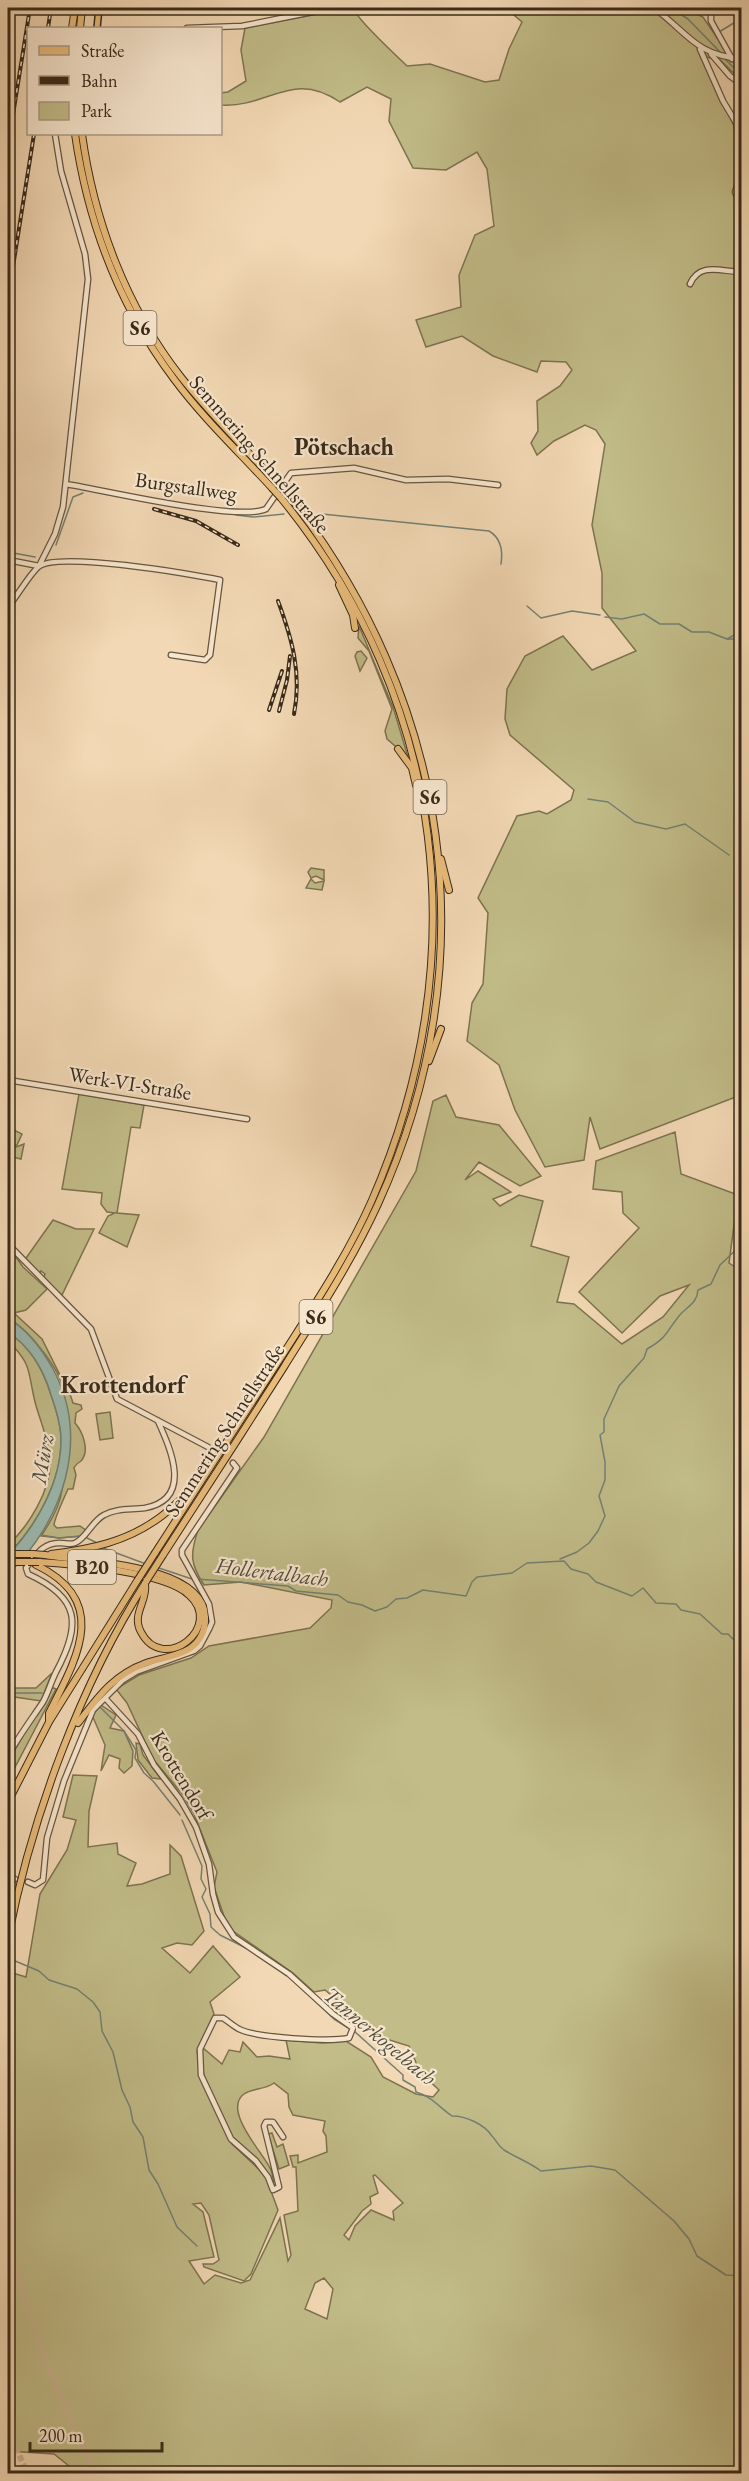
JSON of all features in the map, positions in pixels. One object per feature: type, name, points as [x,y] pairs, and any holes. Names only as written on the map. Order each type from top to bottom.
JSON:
[{"type":"highway","points":[[72,27],[74,8]]},
{"type":"highway","points":[[80,27],[82,8]]},
{"type":"highway","name":"Semmering Schnellstraße","points":[[8,1938],[39,1821],[72,1731],[106,1650],[146,1578],[316,1316],[356,1248],[402,1147],[425,1066],[441,956],[438,848],[419,747],[387,656],[338,565],[286,492],[274,485],[174,380],[132,314],[114,280],[90,213],[75,135]]},
{"type":"highway","name":"Semmering Schnellstraße","points":[[8,1802],[49,1722],[349,1246],[371,1203],[394,1146],[413,1086],[426,1024],[434,948],[429,845],[414,757],[380,659],[337,576],[274,485],[180,376],[138,311],[121,276],[97,212],[82,135]]},
{"type":"highway","points":[[337,576],[341,591],[353,615],[355,628]]},
{"type":"highway","points":[[398,749],[412,768],[423,807]]},
{"type":"highway","points":[[438,848],[449,890]]},
{"type":"highway","points":[[425,1066],[441,1029]]},
{"type":"highway","points":[[45,1554],[94,1548],[111,1543],[151,1524],[201,1482]]},
{"type":"highway","name":"B20","points":[[8,1554],[45,1554],[146,1578]]},
{"type":"highway","points":[[8,1562],[37,1564],[68,1588],[79,1606],[82,1621],[77,1657],[49,1713],[49,1722]]},
{"type":"highway","name":"B20","points":[[37,1564],[78,1565],[146,1578]]},
{"type":"highway","points":[[146,1578],[178,1587],[195,1602],[200,1616],[199,1626],[192,1639],[184,1645],[162,1649],[152,1645],[141,1634],[137,1614],[146,1590],[146,1578]]},
{"type":"highway","points":[[72,1731],[98,1694],[118,1677],[142,1664],[188,1649],[202,1634],[205,1612],[198,1595],[181,1582],[146,1578]]},
{"type":"main road","points":[[97,27],[99,8]]},
{"type":"street","points":[[214,27],[242,26],[332,8]]},
{"type":"street","points":[[654,8],[700,49],[711,54],[741,59]]},
{"type":"street","points":[[711,8],[711,21],[730,58]]},
{"type":"street","points":[[700,49],[723,101],[738,126],[740,178],[735,189],[735,196],[741,207]]},
{"type":"street","points":[[711,54],[741,85]]},
{"type":"street","points":[[8,608],[39,566],[55,534],[63,507],[88,279],[85,254],[61,171],[55,135]]},
{"type":"street","points":[[690,284],[694,277],[707,268],[741,272]]},
{"type":"street","name":"Burgstallweg","points":[[66,484],[204,508],[256,511],[266,509],[291,473],[354,468],[406,480],[448,478],[498,485]]},
{"type":"street","points":[[8,560],[39,566],[84,561],[220,580],[210,655],[205,660],[171,656]]},
{"type":"street","name":"Werk-VI-Straße","points":[[8,1080],[247,1119]]},
{"type":"street","points":[[8,1244],[91,1329],[117,1399],[208,1447]]},
{"type":"street","points":[[8,1756],[44,1701],[70,1647],[74,1631],[73,1618],[64,1597],[49,1583],[28,1574],[26,1568],[42,1548],[49,1544],[71,1544],[80,1541],[104,1515],[113,1511],[151,1507],[170,1494],[174,1487],[175,1476],[172,1460],[158,1421]]},
{"type":"street","points":[[28,1882],[34,1884],[43,1880],[47,1838],[64,1780],[90,1714],[114,1688],[136,1672],[177,1659],[200,1646],[209,1629],[211,1614],[199,1585],[182,1555],[184,1544],[237,1468],[233,1463]]},
{"type":"street","name":"Krottendorf","points":[[106,1699],[138,1734],[154,1765],[180,1799],[196,1827],[209,1864],[218,1912],[234,1937],[289,1974],[353,2031],[349,2038],[327,2040],[258,2034],[240,2030],[223,2018],[215,2018],[200,2049],[201,2075],[231,2139],[256,2161],[268,2177],[273,2190],[279,2187],[264,2126],[266,2122],[273,2122],[283,2138]]},
{"type":"street","points":[[8,1877],[15,1879]]},
{"type":"green space","points":[[353,8],[369,29],[407,66],[430,64],[485,82],[499,80],[509,49],[522,22],[508,10],[509,8],[682,8],[703,17],[741,73],[741,80],[720,60],[706,57],[703,60],[734,126],[739,192],[742,194],[741,1095],[600,1149],[590,1117],[584,1160],[545,1167],[515,1110],[499,1065],[467,1041],[472,1003],[483,984],[488,913],[478,898],[517,816],[539,811],[547,814],[571,800],[574,790],[510,735],[505,719],[507,689],[525,656],[563,636],[592,670],[636,651],[602,608],[602,573],[592,525],[605,444],[596,430],[585,425],[554,441],[537,455],[531,443],[538,431],[537,401],[560,386],[572,370],[566,362],[541,361],[537,372],[493,356],[462,336],[426,347],[416,320],[461,307],[459,275],[475,235],[494,226],[487,169],[477,152],[446,170],[413,168],[389,121],[391,99],[367,87],[340,102],[323,93],[308,89],[294,89],[253,101],[222,105],[222,93],[228,92],[246,81],[241,50],[245,28]]},
{"type":"green space","points":[[359,626],[393,707],[408,757],[387,739],[385,731],[392,709],[369,651],[358,638]]},
{"type":"green space","points":[[361,651],[367,658],[360,671],[355,656]]},
{"type":"green space","points":[[311,868],[324,870],[324,880],[316,876],[311,878],[308,872]]},
{"type":"green space","points":[[311,879],[315,883],[324,881],[322,890],[306,888]]},
{"type":"green space","points":[[79,1094],[144,1105],[140,1128],[131,1127],[117,1213],[139,1215],[127,1247],[99,1233],[108,1216],[115,1213],[107,1212],[101,1204],[102,1193],[62,1189]]},
{"type":"green space","points":[[446,1095],[456,1117],[499,1125],[541,1176],[520,1186],[479,1162],[465,1180],[478,1171],[511,1192],[493,1199],[500,1206],[519,1195],[543,1201],[531,1246],[569,1257],[557,1302],[574,1304],[622,1344],[663,1317],[689,1285],[660,1296],[622,1333],[579,1292],[639,1228],[623,1213],[622,1192],[593,1189],[596,1161],[675,1132],[681,1174],[738,1195],[729,1263],[742,1272],[741,2473],[79,2474],[54,2454],[8,2451],[8,1978],[13,1973],[26,1977],[40,1894],[67,1850],[76,1820],[63,1817],[73,1775],[97,1776],[89,1811],[88,1847],[117,1843],[118,1854],[136,1863],[127,1886],[142,1884],[170,1874],[170,1845],[181,1856],[204,1931],[192,1945],[177,1943],[162,1948],[190,1973],[213,1946],[240,1977],[210,2002],[214,2014],[197,2051],[203,2084],[232,2144],[265,2175],[278,2210],[251,2274],[244,2281],[204,2267],[203,2264],[213,2264],[219,2260],[209,2215],[201,2203],[193,2204],[203,2212],[214,2257],[189,2261],[204,2284],[215,2275],[241,2283],[250,2280],[280,2218],[288,2261],[291,2255],[284,2215],[298,2211],[296,2167],[293,2167],[290,2156],[298,2155],[298,2163],[327,2152],[326,2136],[323,2131],[325,2121],[293,2115],[289,2107],[288,2094],[274,2083],[244,2094],[239,2101],[238,2110],[241,2120],[270,2168],[274,2186],[271,2179],[235,2143],[226,2129],[205,2080],[201,2057],[203,2048],[222,2064],[229,2050],[240,2052],[243,2042],[257,2057],[290,2059],[286,2040],[322,2043],[346,2041],[371,2057],[383,2077],[416,2094],[433,2097],[439,2090],[420,2072],[409,2046],[383,2038],[325,1990],[314,1992],[293,1973],[233,1931],[225,1919],[214,1887],[217,1872],[194,1814],[183,1795],[153,1759],[127,1703],[116,1689],[139,1675],[191,1658],[209,1646],[310,1628],[331,1608],[332,1600],[241,1582],[204,1585],[194,1565],[194,1546],[198,1530],[264,1437],[416,1171],[433,1101]],"holes":[[[375,2175],[403,2203],[393,2211],[394,2220],[371,2210],[355,2226],[349,2240],[344,2235],[362,2211],[371,2204],[370,2197],[378,2193],[373,2176]],[[324,2278],[333,2289],[327,2319],[305,2309],[315,2283]]]},
{"type":"green space","points":[[12,1129],[22,1134],[17,1145],[10,1147],[8,1146]]},
{"type":"green space","points":[[24,1144],[21,1159],[8,1156],[8,1150]]},
{"type":"green space","points":[[53,1220],[76,1229],[94,1229],[62,1295],[43,1279],[45,1274],[41,1271],[39,1275],[24,1261]]},
{"type":"green space","points":[[8,1246],[23,1267],[47,1289],[26,1310],[14,1313],[42,1339],[60,1375],[64,1376],[73,1403],[81,1405],[82,1409],[76,1413],[75,1423],[83,1436],[84,1457],[74,1468],[76,1475],[73,1489],[68,1489],[54,1525],[57,1528],[80,1526],[87,1531],[83,1536],[59,1538],[41,1536],[54,1514],[62,1490],[65,1442],[64,1394],[57,1373],[43,1351],[8,1318]]},
{"type":"green space","points":[[8,1332],[23,1344],[40,1367],[56,1411],[61,1440],[58,1469],[47,1498],[15,1547],[8,1545],[31,1518],[43,1495],[50,1471],[50,1460],[28,1369],[22,1356],[8,1340]]},
{"type":"green space","points":[[110,1412],[113,1438],[100,1440],[96,1414]]},
{"type":"green space","points":[[52,1673],[41,1701],[8,1696],[8,1688],[36,1688]]},
{"type":"green space","points":[[51,1687],[56,1689],[12,1773],[8,1771],[8,1762]]},
{"type":"green space","points":[[101,1705],[116,1715],[110,1728],[124,1731],[133,1751],[132,1766],[124,1773],[119,1768],[120,1759],[109,1755],[101,1771],[105,1745],[92,1715]]},
{"type":"green space","points":[[136,1743],[140,1744],[143,1755],[161,1779],[152,1778],[138,1760]]},
{"type":"green space","points":[[272,2133],[277,2147],[283,2144],[289,2165],[279,2169],[268,2134]]},
{"type":"water","name":"Mürz","points":[[8,1318],[34,1340],[53,1369],[64,1396],[70,1423],[70,1451],[65,1478],[44,1530],[8,1574],[8,1555],[28,1531],[52,1488],[60,1456],[61,1440],[48,1386],[35,1360],[8,1332]]},
{"type":"waterway","points":[[671,8],[688,19],[721,53]]},
{"type":"waterway","points":[[719,32],[742,18]]},
{"type":"waterway","points":[[725,59],[742,76]]},
{"type":"waterway","points":[[56,545],[73,497],[83,493]]},
{"type":"waterway","points":[[236,515],[253,517],[284,514]]},
{"type":"waterway","points":[[322,514],[489,531],[500,545],[501,564]]},
{"type":"waterway","points":[[8,552],[35,557]]},
{"type":"waterway","points":[[527,606],[541,618],[572,611],[600,615]]},
{"type":"waterway","points":[[605,617],[622,619],[644,614],[660,624],[679,624],[692,632],[709,632],[727,639],[742,631]]},
{"type":"waterway","points":[[727,639],[736,639],[742,644]]},
{"type":"waterway","points":[[588,799],[608,802],[635,822],[666,829],[685,824],[729,855]]},
{"type":"waterway","points":[[734,857],[742,857]]},
{"type":"waterway","points":[[560,1559],[577,1552],[589,1543],[605,1516],[599,1496],[605,1480],[605,1462],[600,1435],[604,1432],[604,1419],[619,1386],[644,1358],[647,1349],[663,1338],[679,1316],[694,1302],[698,1290],[711,1284],[720,1265],[742,1244]]},
{"type":"waterway","name":"Hollertalbach","points":[[41,1535],[59,1538],[81,1536]]},
{"type":"waterway","name":"Hollertalbach","points":[[85,1537],[97,1543]]},
{"type":"waterway","name":"Hollertalbach","points":[[103,1548],[146,1564]]},
{"type":"waterway","name":"Hollertalbach","points":[[197,1579],[288,1586],[296,1591],[338,1595],[348,1602],[375,1611],[387,1607],[396,1599],[407,1598],[423,1590],[466,1596],[472,1582],[477,1577],[512,1573],[527,1563],[564,1561],[571,1569],[588,1574],[596,1582],[632,1596],[643,1588],[656,1603],[676,1604],[681,1610],[700,1614],[722,1634],[728,1634],[742,1648]]},
{"type":"waterway","name":"Hollertalbach","points":[[159,1568],[192,1579]]},
{"type":"waterway","name":"Tannerkogelbach","points":[[8,1693],[42,1693]]},
{"type":"waterway","name":"Tannerkogelbach","points":[[100,1707],[124,1731],[136,1750],[135,1758],[144,1773],[180,1815]]},
{"type":"waterway","name":"Tannerkogelbach","points":[[182,1820],[202,1866],[201,1879],[206,1889],[202,1897],[210,1914],[211,1927],[220,1935],[248,1949]]},
{"type":"waterway","name":"Tannerkogelbach","points":[[252,1952],[291,1978]]},
{"type":"waterway","points":[[8,1958],[39,1971],[49,1980],[77,1989],[93,2002],[100,2012],[102,2031],[113,2052],[133,2122],[143,2137],[149,2170],[158,2184],[177,2227],[197,2246]]},
{"type":"waterway","name":"Tannerkogelbach","points":[[294,1981],[334,2019],[350,2029]]},
{"type":"waterway","name":"Tannerkogelbach","points":[[354,2031],[403,2075],[403,2080],[415,2087],[416,2092],[431,2099],[452,2116],[480,2124],[500,2147],[541,2171],[591,2166],[615,2170],[674,2221],[689,2239],[697,2256],[726,2275],[742,2276]]},
{"type":"waterway","points":[[45,2474],[55,2474]]},
{"type":"tunnel","points":[[208,1447],[233,1463]]},
{"type":"tunnel","points":[[8,2239],[35,2330],[95,2474]]},
{"type":"tunnel","points":[[8,2431],[28,2474]]},
{"type":"railway","points":[[8,146],[30,8]]},
{"type":"railway","points":[[48,27],[51,8]]},
{"type":"railway","points":[[8,298],[34,135]]},
{"type":"railway","points":[[154,509],[196,521],[238,545]]},
{"type":"railway","points":[[278,601],[288,629],[296,670],[294,714]]},
{"type":"railway","points":[[279,711],[290,656]]},
{"type":"railway","points":[[269,710],[282,671]]},
{"type":"district","name":"Pötschach","points":[[344,446]]},
{"type":"district","name":"Krottendorf","points":[[123,1384]]}]
